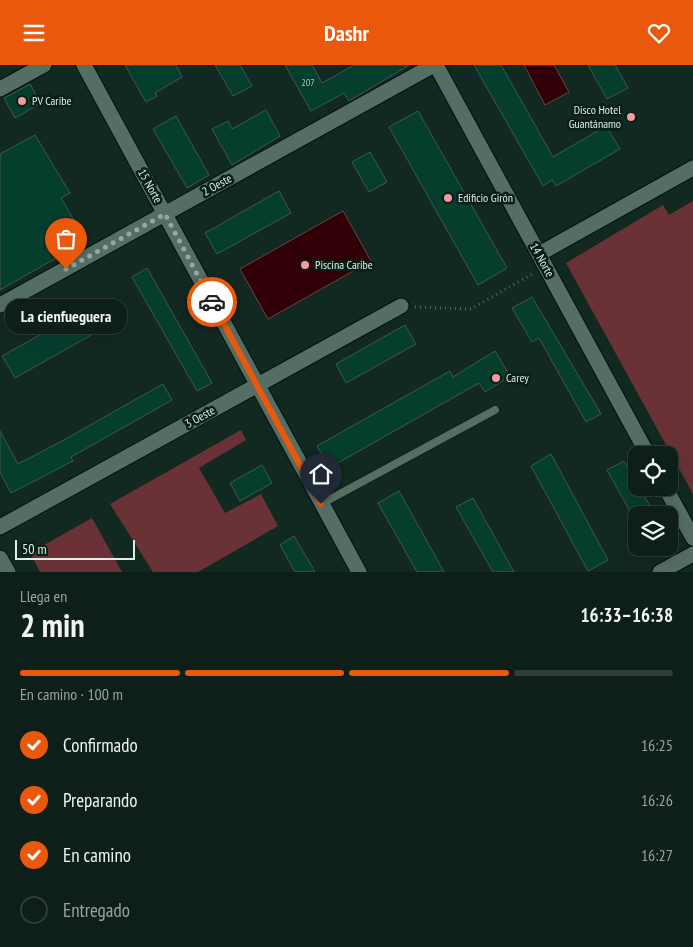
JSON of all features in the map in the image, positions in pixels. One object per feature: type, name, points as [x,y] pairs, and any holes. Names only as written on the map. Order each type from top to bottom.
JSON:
[{"type":"street","points":[[0,89],[44,65]]},
{"type":"street","name":"15 Norte","points":[[84,65],[358,572]]},
{"type":"street","name":"2 Oeste","points":[[0,305],[435,65]]},
{"type":"street","name":"14 Norte","points":[[435,65],[643,446]]},
{"type":"street","points":[[542,260],[693,168]]},
{"type":"street","name":"3 Oeste","points":[[0,527],[401,306]]},
{"type":"street","points":[[670,496],[693,538]]},
{"type":"street","points":[[660,572],[693,554]]},
{"type":"street","points":[[0,558],[8,572]]},
{"type":"lane","points":[[321,504],[495,410]]},
{"type":"path","points":[[401,306],[471,309],[542,260]]},
{"type":"shaded area","points":[[524,65],[554,65],[569,92],[545,105]]},
{"type":"shaded area","points":[[693,201],[693,494],[678,467],[678,446],[667,446],[566,263],[663,205],[669,215]]},
{"type":"shaded area","name":"Piscina Caribe","points":[[343,211],[371,261],[268,319],[240,269]]},
{"type":"shaded area","points":[[241,430],[246,440],[199,468],[225,513],[261,494],[278,526],[198,572],[153,572],[110,504]]},
{"type":"shaded area","points":[[92,518],[122,572],[40,572],[30,553]]},
{"type":"building","points":[[125,65],[176,65],[182,77],[155,93],[157,96],[146,102]]},
{"type":"building","points":[[215,65],[240,65],[252,86],[233,96]]},
{"type":"building","points":[[285,65],[312,65],[322,83],[354,65],[409,65],[349,101],[344,93],[311,111]]},
{"type":"building","points":[[474,65],[501,65],[553,157],[606,126],[620,149],[556,186],[552,180],[543,186]]},
{"type":"building","points":[[588,65],[615,65],[628,88],[607,99]]},
{"type":"building","points":[[30,84],[38,99],[36,106],[15,118],[4,98]]},
{"type":"building","points":[[266,110],[280,136],[232,165],[212,129],[228,121],[232,129]]},
{"type":"building","name":"Edificio Girón","points":[[418,111],[507,268],[478,285],[389,127]]},
{"type":"building","points":[[176,116],[209,175],[187,188],[153,129]]},
{"type":"building","points":[[35,135],[70,193],[61,198],[86,241],[0,290],[0,154]]},
{"type":"building","points":[[370,152],[387,182],[369,192],[352,162]]},
{"type":"building","points":[[279,191],[291,213],[217,254],[205,233]]},
{"type":"building","points":[[147,268],[212,383],[197,391],[132,277]]},
{"type":"building","points":[[532,297],[601,414],[586,422],[539,338],[532,342],[512,308]]},
{"type":"building","points":[[97,303],[109,325],[15,378],[2,356]]},
{"type":"building","points":[[405,325],[416,344],[346,383],[336,364]]},
{"type":"building","points":[[495,351],[510,376],[485,392],[479,383],[329,468],[317,446],[450,371],[453,377]]},
{"type":"building","points":[[163,384],[172,400],[71,457],[73,461],[11,493],[0,472],[0,431],[18,464]]},
{"type":"building","points":[[551,454],[608,560],[588,571],[531,466]]},
{"type":"building","points":[[624,461],[628,468],[628,496],[644,496],[650,506],[628,506],[628,508],[607,470]]},
{"type":"building","points":[[262,465],[272,483],[240,501],[230,483]]},
{"type":"building","points":[[399,491],[444,572],[417,572],[378,503]]},
{"type":"building","points":[[473,498],[514,572],[493,572],[456,507]]},
{"type":"building","points":[[294,536],[315,572],[295,572],[280,545]]},
{"type":"way so far","points":[[66,269],[165,214],[212,302]]},
{"type":"place","name":"PV Caribe","points":[[22,101]]},
{"type":"place","name":"Disco Hotel Guantánamo","points":[[631,117]]},
{"type":"place","name":"Edificio Girón","points":[[448,198]]},
{"type":"place","name":"Piscina Caribe","points":[[305,265]]},
{"type":"place","name":"La cienfueguera","points":[[66,269]]},
{"type":"place","name":"Carey","points":[[496,378]]},
{"type":"route","points":[[212,302],[321,504]]}]
